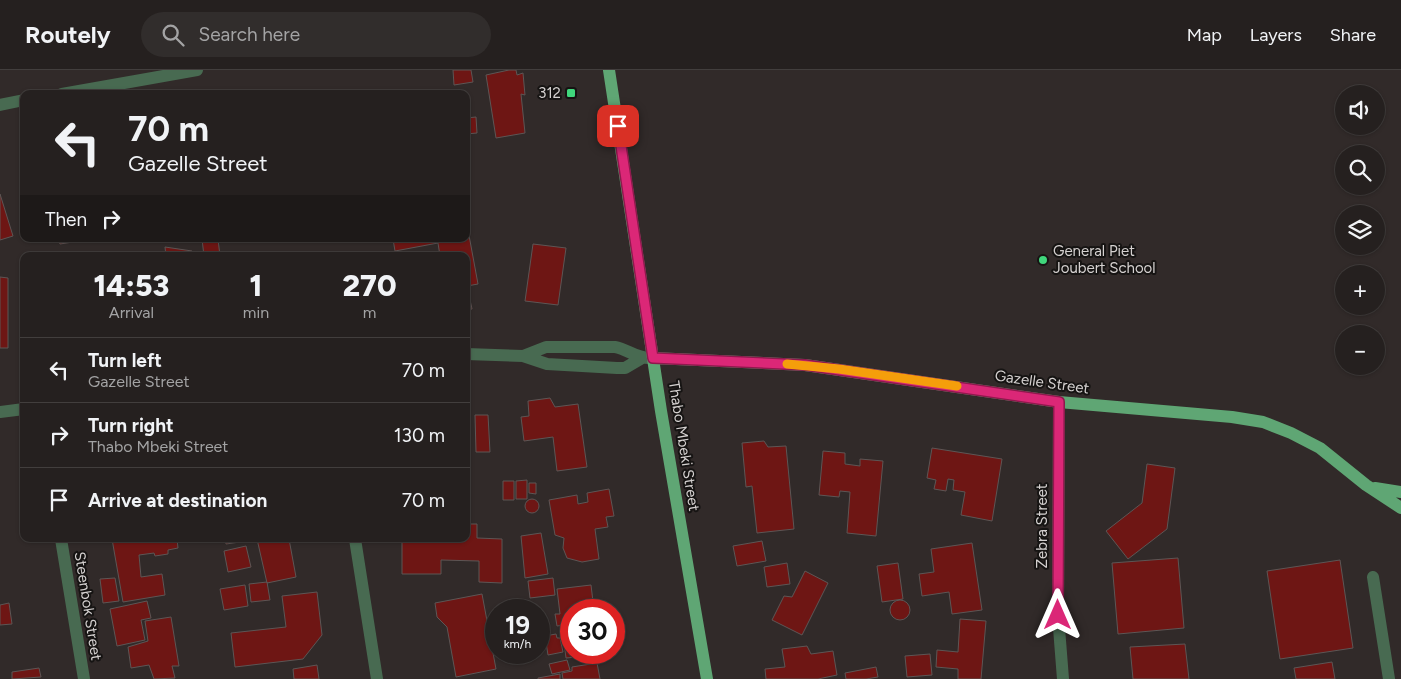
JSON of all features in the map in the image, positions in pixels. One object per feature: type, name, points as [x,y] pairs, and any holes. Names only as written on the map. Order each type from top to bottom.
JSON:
[{"type":"main road","name":"Thabo Mbeki Street","points":[[609,70],[647,358],[707,679]]},
{"type":"main road","name":"Gazelle Street","points":[[647,358],[805,365],[1059,402],[1232,417],[1263,422],[1291,433],[1320,448],[1366,485],[1401,508]]},
{"type":"main road","points":[[1366,485],[1388,491],[1401,492]]},
{"type":"street","points":[[84,90],[197,70]]},
{"type":"street","points":[[0,105],[20,101]]},
{"type":"street","name":"Gazelle Street","points":[[522,356],[546,347],[615,347],[647,358]]},
{"type":"street","name":"Gazelle Street","points":[[470,354],[522,356],[547,364],[617,368],[625,368],[647,358]]},
{"type":"street","name":"Zebra Street","points":[[1059,402],[1058,615],[1063,679]]},
{"type":"street","points":[[0,412],[20,409]]},
{"type":"street","name":"Steenbok Street","points":[[61,542],[84,679]]},
{"type":"street","points":[[355,542],[376,679]]},
{"type":"street","points":[[1373,577],[1388,679]]},
{"type":"building","points":[[453,70],[471,70],[473,82],[454,85]]},
{"type":"building","points":[[516,70],[517,75],[523,73],[525,95],[521,94],[525,133],[496,138],[486,75]]},
{"type":"building","points":[[476,117],[477,133],[470,134],[470,118]]},
{"type":"building","points":[[0,194],[13,236],[0,240]]},
{"type":"building","points":[[470,241],[478,284],[470,285],[470,252],[439,252],[438,243],[395,251],[394,242]]},
{"type":"building","points":[[202,242],[218,242],[220,252],[204,252]]},
{"type":"building","points":[[533,244],[566,248],[558,305],[525,301]]},
{"type":"building","points":[[165,247],[192,252],[166,252]]},
{"type":"building","points":[[0,277],[8,278],[8,348],[0,348]]},
{"type":"building","points":[[550,398],[555,407],[578,404],[587,467],[557,471],[553,437],[524,441],[521,417],[529,416],[528,401]]},
{"type":"building","points":[[475,415],[488,415],[490,452],[476,452]]},
{"type":"building","points":[[764,441],[768,447],[786,446],[794,529],[757,533],[752,486],[746,487],[742,443]]},
{"type":"building","points":[[932,448],[1002,459],[992,521],[961,515],[965,492],[953,490],[954,480],[948,479],[946,491],[934,489],[936,480],[927,478]]},
{"type":"building","points":[[823,451],[845,453],[845,464],[860,466],[860,459],[883,461],[876,536],[847,533],[850,492],[840,491],[839,497],[819,495]]},
{"type":"building","points":[[1147,464],[1175,468],[1167,529],[1128,559],[1106,531],[1142,503]]},
{"type":"building","points":[[527,480],[527,499],[516,499],[516,481]]},
{"type":"building","points":[[503,481],[514,481],[514,500],[503,500]]},
{"type":"building","points":[[529,483],[536,483],[536,494],[529,493]]},
{"type":"building","points":[[609,489],[614,516],[606,517],[608,527],[595,529],[599,559],[582,562],[567,558],[563,548],[564,538],[555,535],[549,500],[577,495],[578,504],[588,502],[587,493]]},
{"type":"building","points":[[529,499],[535,499],[539,506],[535,513],[529,513],[525,509],[525,503]]},
{"type":"building","points":[[470,524],[477,524],[477,538],[502,539],[502,583],[479,582],[479,561],[441,560],[441,574],[402,574],[402,542],[470,542]]},
{"type":"building","points":[[541,533],[548,574],[525,578],[521,536]]},
{"type":"building","points":[[762,541],[766,561],[737,566],[733,546]]},
{"type":"building","points":[[113,542],[177,542],[178,548],[168,550],[168,554],[155,556],[154,553],[139,555],[141,577],[162,574],[165,595],[123,602]]},
{"type":"building","points":[[258,542],[290,542],[296,577],[267,583]]},
{"type":"building","points":[[972,543],[982,610],[952,614],[949,592],[922,596],[919,574],[934,572],[931,549]]},
{"type":"building","points":[[246,546],[251,567],[228,572],[224,551]]},
{"type":"building","points":[[1178,558],[1184,628],[1118,634],[1112,563]]},
{"type":"building","points":[[1340,560],[1353,648],[1280,659],[1267,571]]},
{"type":"building","points":[[787,563],[790,584],[767,587],[764,567]]},
{"type":"building","points":[[898,563],[903,599],[882,602],[877,566]]},
{"type":"building","points":[[805,571],[828,583],[802,635],[772,620],[784,596],[792,597]]},
{"type":"building","points":[[115,578],[119,601],[103,603],[100,579]]},
{"type":"building","points":[[553,578],[555,595],[530,598],[528,581]]},
{"type":"building","points":[[267,582],[270,600],[251,602],[249,584]]},
{"type":"building","points":[[245,585],[248,606],[224,610],[220,589]]},
{"type":"building","points":[[591,585],[593,599],[560,599],[560,614],[557,589]]},
{"type":"building","points":[[317,592],[322,635],[303,659],[235,667],[231,633],[286,627],[282,596]]},
{"type":"building","points":[[482,594],[485,610],[485,664],[495,664],[496,669],[456,677],[447,627],[437,617],[435,603]]},
{"type":"building","points":[[900,600],[907,603],[910,610],[907,617],[900,620],[893,617],[890,610],[893,603]]},
{"type":"building","points":[[147,601],[151,618],[141,620],[145,640],[117,646],[110,609]]},
{"type":"building","points":[[9,603],[12,624],[0,625],[0,605]]},
{"type":"building","points":[[555,614],[560,614],[560,626],[557,626]]},
{"type":"building","points":[[171,617],[179,666],[172,666],[175,678],[154,679],[149,665],[131,668],[128,647],[148,641],[145,621]]},
{"type":"building","points":[[960,619],[986,621],[981,679],[958,679],[958,669],[936,667],[937,650],[958,652]]},
{"type":"building","points":[[556,634],[557,638],[560,638],[560,653],[550,655],[550,635]]},
{"type":"building","points":[[1185,644],[1189,679],[1133,679],[1130,647]]},
{"type":"building","points":[[807,646],[811,654],[833,651],[837,675],[818,679],[766,679],[765,669],[785,667],[782,649]]},
{"type":"building","points":[[930,654],[932,675],[907,677],[905,656]]},
{"type":"building","points":[[560,662],[560,664],[568,664],[570,670],[552,674],[550,664]]},
{"type":"building","points":[[1332,662],[1335,679],[1296,679],[1294,668]]},
{"type":"building","points":[[597,664],[600,679],[563,679],[562,673],[572,671],[572,667]]},
{"type":"building","points":[[317,665],[319,679],[294,679],[293,669]]},
{"type":"building","points":[[876,667],[878,677],[846,679],[845,673]]},
{"type":"building","points":[[39,668],[41,677],[12,679],[12,672]]},
{"type":"building","points":[[560,674],[560,679],[538,679],[538,678]]},
{"type":"slow traffic","points":[[787,364],[839,369],[957,386]]},
{"type":"place","name":"312","points":[[571,93]]},
{"type":"place","name":"General Piet Joubert School","points":[[1043,260]]},
{"type":"route","points":[[618,126],[653,358],[805,365],[1059,402],[1058,615]]}]
